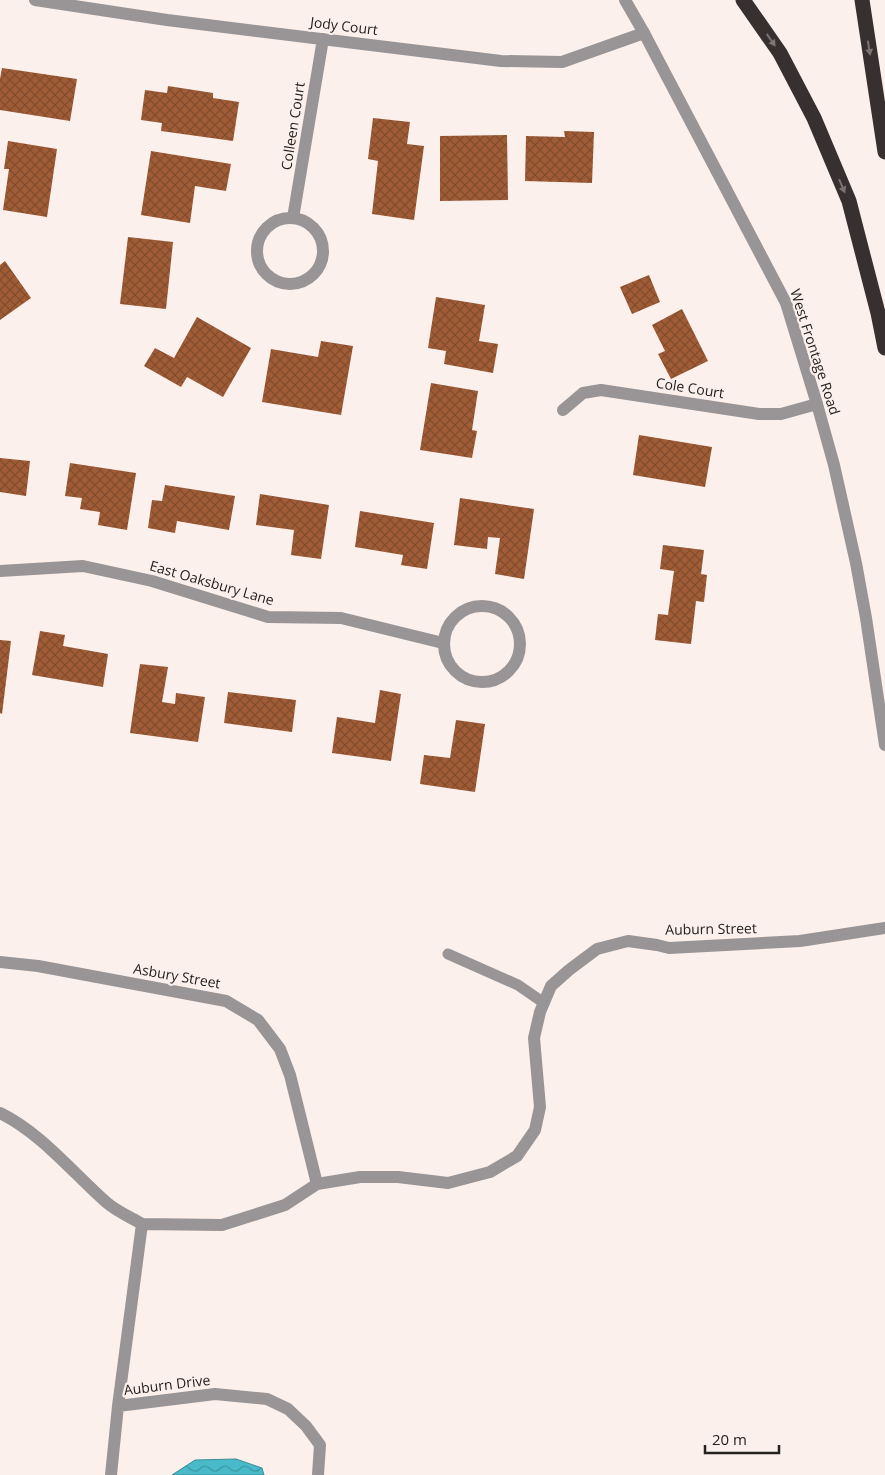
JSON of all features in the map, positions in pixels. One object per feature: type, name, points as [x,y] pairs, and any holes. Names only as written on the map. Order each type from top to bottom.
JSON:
[{"type":"highway","points":[[743,0],[780,53],[814,118],[849,201],[878,313],[885,348]]},
{"type":"highway","points":[[862,0],[885,152]]},
{"type":"street","name":"Jody Court","points":[[35,0],[167,20],[501,61],[562,62],[644,32]]},
{"type":"street","name":"West Frontage Road","points":[[625,0],[644,32],[786,304],[834,465],[856,563],[885,746]]},
{"type":"street","name":"Colleen Court","points":[[293,218],[323,39]]},
{"type":"street","points":[[293,218],[304,221],[313,227],[320,236],[324,246],[323,257],[319,268],[303,282],[281,283],[263,271],[257,251],[259,240],[264,231],[272,224],[282,219],[293,218]]},
{"type":"street","name":"Cole Court","points":[[563,410],[583,393],[601,390],[759,414],[781,414],[817,404]]},
{"type":"street","name":"East Oaksbury Lane","points":[[0,570],[82,566],[152,581],[268,617],[341,618],[443,643]]},
{"type":"street","points":[[479,606],[490,607],[510,617],[520,637],[520,650],[516,663],[508,673],[498,680],[485,683],[472,682],[460,676],[451,668],[445,656],[443,643],[445,632],[450,622],[458,614],[479,606]]},
{"type":"street","name":"Auburn Street","points":[[142,1224],[222,1224],[285,1205],[317,1184],[360,1176],[398,1177],[448,1183],[490,1172],[517,1156],[535,1130],[540,1107],[534,1038],[540,1012],[551,986],[597,949],[628,941],[669,948],[800,941],[885,928]]},
{"type":"street","name":"Asbury Street","points":[[0,962],[47,968],[226,1001],[258,1020],[280,1049],[290,1075],[317,1184]]},
{"type":"street","points":[[0,1113],[16,1120],[108,1204],[142,1224]]},
{"type":"street","name":"Auburn Drive","points":[[111,1475],[118,1406],[142,1224]]},
{"type":"street","name":"Auburn Drive","points":[[118,1406],[215,1394],[267,1400],[288,1409],[306,1426],[320,1445],[318,1475]]},
{"type":"lane","points":[[448,954],[518,985],[544,1003]]},
{"type":"water","points":[[236,1459],[262,1468],[264,1475],[172,1475],[195,1460]]},
{"type":"building","points":[[2,68],[77,79],[70,121],[0,110]]},
{"type":"building","points":[[168,86],[213,93],[213,98],[239,102],[233,141],[161,131],[162,123],[141,120],[145,90],[167,93]]},
{"type":"building","points":[[373,118],[410,122],[407,144],[424,146],[414,220],[372,214],[378,161],[368,159]]},
{"type":"building","points":[[564,131],[594,132],[592,183],[525,181],[526,136],[565,137]]},
{"type":"building","points":[[507,135],[508,200],[440,201],[440,136]]},
{"type":"building","points":[[8,141],[57,149],[47,217],[3,210],[9,169],[4,169]]},
{"type":"building","points":[[151,151],[231,164],[226,191],[195,186],[190,223],[141,215]]},
{"type":"building","points":[[128,237],[173,242],[166,309],[120,304]]},
{"type":"building","points":[[5,261],[31,298],[0,320],[0,265]]},
{"type":"building","points":[[649,275],[660,302],[632,314],[620,287]]},
{"type":"building","points":[[436,297],[485,305],[479,341],[498,344],[493,373],[444,364],[446,351],[428,348]]},
{"type":"building","points":[[682,309],[708,361],[671,379],[658,354],[665,351],[652,325]]},
{"type":"building","points":[[197,317],[251,348],[223,397],[187,377],[181,387],[144,366],[155,348],[174,358]]},
{"type":"building","points":[[321,341],[353,346],[341,415],[262,402],[271,349],[318,357]]},
{"type":"building","points":[[431,383],[478,391],[472,430],[477,431],[472,458],[420,450]]},
{"type":"building","points":[[639,435],[712,447],[705,487],[633,475]]},
{"type":"building","points":[[0,458],[30,461],[26,496],[0,492]]},
{"type":"building","points":[[70,463],[136,473],[127,530],[98,525],[100,512],[80,509],[82,498],[65,496]]},
{"type":"building","points":[[165,485],[235,496],[229,530],[177,521],[175,533],[148,528],[152,500],[162,501]]},
{"type":"building","points":[[260,494],[329,505],[321,559],[291,555],[294,530],[256,525]]},
{"type":"building","points":[[460,498],[534,509],[524,579],[495,574],[500,538],[488,537],[487,549],[454,545]]},
{"type":"building","points":[[360,511],[434,523],[427,569],[401,565],[403,555],[355,547]]},
{"type":"building","points":[[663,545],[704,550],[701,574],[707,575],[704,602],[696,601],[691,644],[655,640],[658,614],[668,615],[674,571],[660,569]]},
{"type":"building","points":[[40,631],[65,635],[63,646],[108,654],[103,687],[32,675]]},
{"type":"building","points":[[0,640],[11,641],[2,714],[0,713]]},
{"type":"building","points":[[140,664],[168,667],[162,702],[175,704],[176,693],[205,697],[198,742],[130,733]]},
{"type":"building","points":[[380,690],[401,694],[391,761],[332,753],[337,717],[375,723]]},
{"type":"building","points":[[228,692],[296,700],[292,732],[224,723]]},
{"type":"building","points":[[456,720],[485,724],[475,792],[420,784],[424,755],[450,758]]}]
